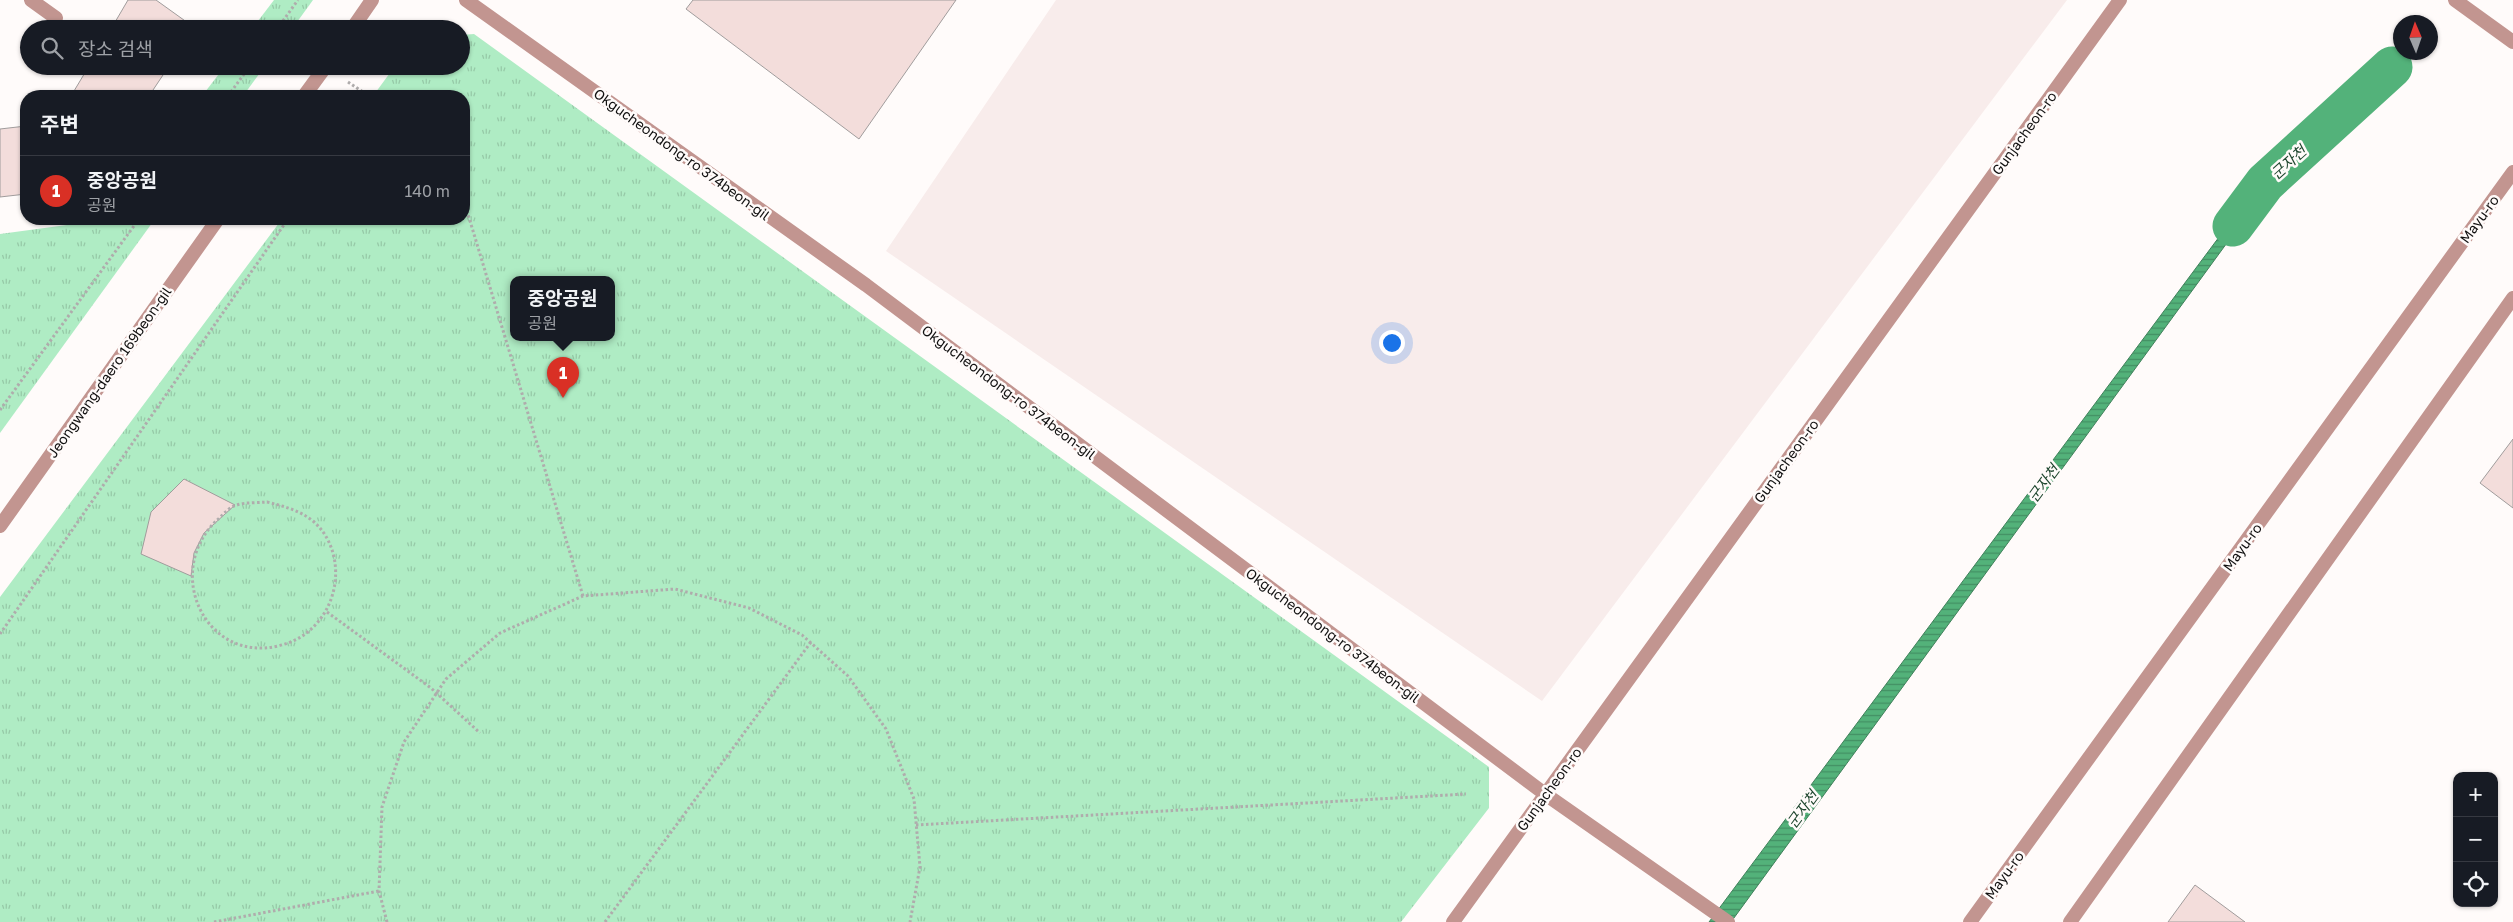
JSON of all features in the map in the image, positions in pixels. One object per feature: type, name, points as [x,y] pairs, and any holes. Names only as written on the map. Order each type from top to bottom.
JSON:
[{"type":"street","points":[[31,0],[56,18]]},
{"type":"street","points":[[358,20],[372,0]]},
{"type":"street","name":"Okgucheondong-ro 374beon-gil","points":[[466,0],[866,285],[1545,794],[1728,922]]},
{"type":"street","name":"Gunjacheon-ro","points":[[1453,922],[2120,0]]},
{"type":"street","points":[[2456,0],[2513,42]]},
{"type":"street","points":[[308,90],[319,75]]},
{"type":"street","name":"Mayu-ro","points":[[1970,922],[2513,172]]},
{"type":"street","name":"Jeongwang-daero 169beon-gil","points":[[0,526],[214,225]]},
{"type":"street","points":[[2070,922],[2513,298]]},
{"type":"path","points":[[284,20],[298,0]]},
{"type":"path","points":[[232,90],[243,75]]},
{"type":"path","points":[[470,222],[583,596]]},
{"type":"path","points":[[0,410],[135,225]]},
{"type":"path","points":[[0,634],[284,225]]},
{"type":"path","points":[[267,502],[292,508],[313,521],[328,541],[336,564],[335,589],[327,612],[311,631],[291,642],[268,648],[245,646],[224,636],[206,620],[195,599],[192,584],[191,576],[194,553],[204,533],[235,505],[267,502]]},
{"type":"path","points":[[387,922],[379,892],[382,807],[404,742],[446,679],[500,633],[583,596],[675,589],[749,608],[811,642],[848,676],[886,729],[914,799],[920,867],[910,922]]},
{"type":"path","points":[[327,612],[436,693],[480,733]]},
{"type":"path","points":[[605,922],[811,642]]},
{"type":"path","points":[[916,826],[1466,794]]},
{"type":"path","points":[[214,922],[379,892]]},
{"type":"shaded area","points":[[1056,0],[2067,0],[1542,701],[886,251]]},
{"type":"green space","points":[[274,0],[313,0],[299,20],[259,20]]},
{"type":"green space","points":[[470,34],[474,34],[1489,767],[1489,808],[1401,922],[0,922],[0,597],[278,225],[470,225],[470,90],[377,90],[388,75],[470,75]]},
{"type":"green space","points":[[218,75],[258,75],[247,90],[207,90]]},
{"type":"green space","points":[[67,225],[151,225],[0,433],[0,234]]},
{"type":"water","points":[[2263,178],[2270,184],[1731,922],[1709,922]]},
{"type":"building","points":[[128,0],[156,0],[184,20],[116,20]]},
{"type":"building","points":[[693,0],[956,0],[859,139],[686,9]]},
{"type":"building","points":[[84,75],[163,75],[153,90],[75,90]]},
{"type":"building","points":[[20,127],[20,195],[0,197],[0,129]]},
{"type":"building","points":[[2513,439],[2513,508],[2480,483]]},
{"type":"building","points":[[184,479],[235,505],[204,533],[194,553],[191,576],[141,554],[151,512]]},
{"type":"building","points":[[2195,885],[2245,922],[2168,922]]},
{"type":"waterway","name":"군자천","points":[[2233,226],[2265,183],[2392,67]]},
{"type":"place","name":"중앙공원","points":[[563,398]]}]
